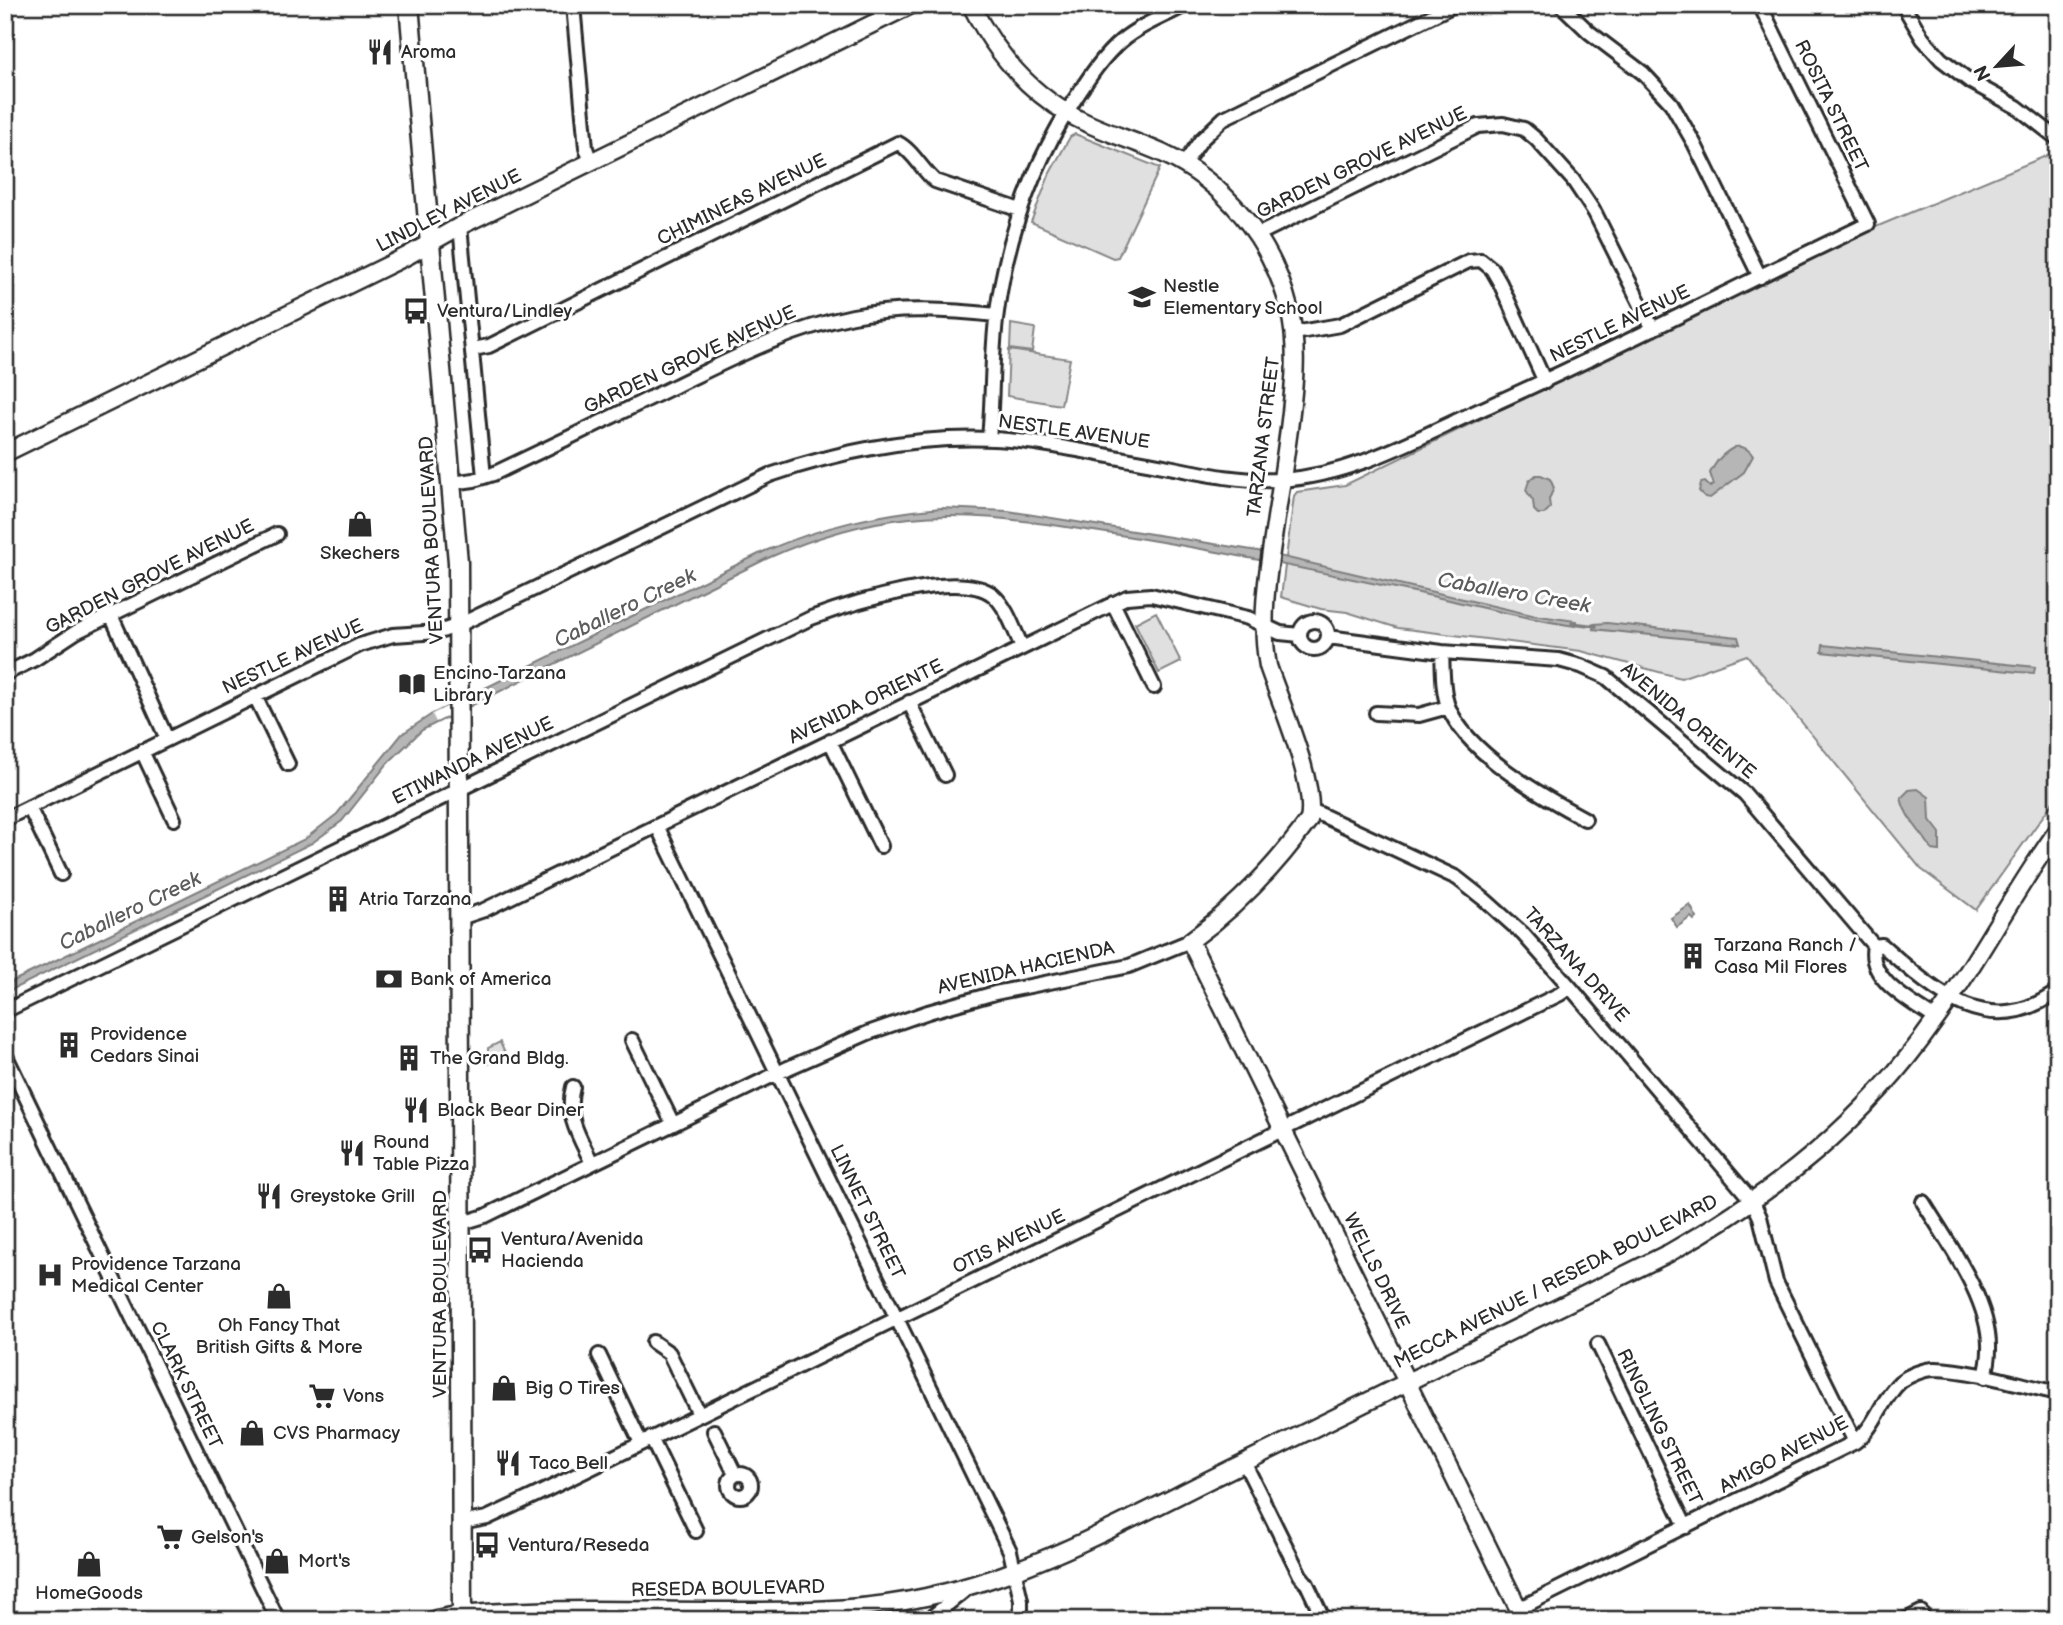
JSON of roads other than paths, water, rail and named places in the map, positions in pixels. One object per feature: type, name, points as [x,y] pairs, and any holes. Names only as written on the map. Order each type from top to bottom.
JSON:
[{"type":"main road","name":"VENTURA BOULEVARD","points":[[409,5],[458,562],[462,1617]]},
{"type":"main road","name":"LINDLEY AVENUE","points":[[5,453],[911,5]]},
{"type":"main road","name":"TARZANA STREET","points":[[971,5],[986,36],[1010,68],[1035,91],[1066,113],[1184,164],[1226,198],[1257,235],[1279,277],[1294,332],[1294,390],[1270,567],[1265,625]]},
{"type":"main road","points":[[1265,625],[1268,666],[1306,776],[1311,810]]},
{"type":"main road","name":"AVENIDA HACIENDA","points":[[1190,941],[1237,905],[1262,879],[1309,820],[1311,810]]},
{"type":"main road","name":"MECCA AVENUE / RESEDA BOULEVARD","points":[[1016,1571],[1074,1546],[1669,1253],[1753,1202],[1853,1121],[1891,1079],[1936,1019],[2058,830]]},
{"type":"main road","name":"WELLS DRIVE","points":[[1190,941],[1521,1614]]},
{"type":"main road","name":"RESEDA BOULEVARD","points":[[436,1620],[533,1612],[858,1613],[970,1586],[1016,1571]]},
{"type":"street","points":[[573,5],[586,148],[591,162]]},
{"type":"street","points":[[989,439],[996,315],[1005,260],[1020,210],[1037,169],[1066,113],[1094,69],[1121,41],[1149,23],[1186,5]]},
{"type":"street","points":[[1184,164],[1200,140],[1224,118],[1454,5]]},
{"type":"street","points":[[1561,5],[1589,32],[1643,73],[1671,103],[1694,143],[1760,277]]},
{"type":"street","name":"ROSITA STREET","points":[[1760,5],[1868,224]]},
{"type":"street","points":[[1902,5],[1923,39],[1941,60],[1971,82],[2017,107],[2058,139]]},
{"type":"street","name":"GARDEN GROVE AVENUE","points":[[1257,235],[1478,126],[1503,124],[1524,129],[1573,180],[1595,214],[1653,329]]},
{"type":"street","name":"CHIMINEAS AVENUE","points":[[472,349],[489,345],[898,143],[905,146],[924,172],[935,181],[1020,210]]},
{"type":"street","name":"NESTLE AVENUE","points":[[5,819],[375,639],[411,632],[439,632],[459,625],[770,475],[816,460],[862,449],[919,441],[989,439],[1028,442],[1236,478],[1282,480],[1316,475],[1372,459],[1545,382],[1868,224]]},
{"type":"street","points":[[460,226],[484,477]]},
{"type":"street","points":[[1294,332],[1340,325],[1469,261],[1480,260],[1492,269],[1500,283],[1545,382]]},
{"type":"street","name":"GARDEN GROVE AVENUE","points":[[452,483],[484,477],[760,345],[810,326],[855,316],[896,311],[942,310],[996,315]]},
{"type":"street","name":"GARDEN GROVE AVENUE","points":[[5,674],[35,659],[76,632],[276,534]]},
{"type":"street","name":"ETIWANDA AVENUE","points":[[5,1011],[811,618],[850,603],[904,591],[957,585],[981,588],[1001,605],[1022,647]]},
{"type":"street","name":"AVENIDA ORIENTE","points":[[460,918],[484,910],[657,827],[1113,603],[1135,596],[1152,595],[1248,618],[1280,633],[1300,635]]},
{"type":"street","points":[[1113,603],[1154,687]]},
{"type":"street","points":[[111,615],[167,739]]},
{"type":"street","name":"AVENIDA ORIENTE","points":[[1315,621],[1326,628],[1328,637],[1324,644],[1313,648],[1306,645],[1300,635],[1306,623],[1315,621]]},
{"type":"street","name":"AVENIDA ORIENTE","points":[[1328,637],[1442,652],[1559,660],[1606,677],[1745,794],[1874,946]]},
{"type":"street","points":[[1442,652],[1448,707],[1460,729],[1539,795],[1585,819]]},
{"type":"street","points":[[255,696],[288,764]]},
{"type":"street","points":[[909,702],[945,775]]},
{"type":"street","points":[[1376,713],[1419,715],[1448,707]]},
{"type":"street","points":[[830,741],[873,814],[881,846]]},
{"type":"street","points":[[142,751],[174,819]]},
{"type":"street","points":[[29,807],[61,874]]},
{"type":"street","name":"TARZANA DRIVE","points":[[1311,810],[1457,878],[1523,934],[1570,986],[1753,1202],[1760,1217],[1776,1282],[1855,1442]]},
{"type":"street","name":"LINNET STREET","points":[[657,827],[1010,1551],[1021,1600],[1021,1620]]},
{"type":"street","name":"AVENIDA HACIENDA","points":[[461,1223],[485,1216],[832,1048],[928,1012],[995,993],[1129,965],[1190,941]]},
{"type":"street","name":"AVENIDA ORIENTE","points":[[1874,946],[1882,945],[1907,968],[1969,1008],[1999,1013],[2029,1007],[2058,991]]},
{"type":"street","name":"AVENIDA ORIENTE","points":[[1874,946],[1872,952],[1881,976],[1936,1019]]},
{"type":"street","name":"OTIS AVENUE","points":[[461,1523],[486,1518],[646,1441],[1560,994],[1570,986]]},
{"type":"street","points":[[632,1040],[673,1124]]},
{"type":"street","name":"CLARK STREET","points":[[5,1054],[278,1620]]},
{"type":"street","points":[[573,1087],[570,1107],[573,1124],[592,1163]]},
{"type":"street","points":[[1923,1202],[1963,1268],[1981,1308],[1987,1328],[1989,1350],[1985,1377]]},
{"type":"street","points":[[653,1342],[668,1353],[699,1414]]},
{"type":"street","name":"RINGLING STREET","points":[[1598,1344],[1686,1527]]},
{"type":"street","points":[[598,1355],[696,1531]]},
{"type":"street","name":"AMIGO AVENUE","points":[[1521,1614],[1855,1442],[1870,1429],[1900,1382],[1915,1374],[1933,1369],[2058,1393]]},
{"type":"street","points":[[714,1431],[735,1474]]},
{"type":"street","points":[[1244,1462],[1324,1620]]},
{"type":"street","points":[[928,1620],[970,1586]]},
{"type":"street","points":[[1905,1620],[1921,1612]]},
{"type":"waterway","name":"Caballero Creek","points":[[1572,623],[1596,626]]},
{"type":"place","name":"Aroma","points":[[380,52]]},
{"type":"place","name":"Nestle Elementary School","points":[[1142,297]]},
{"type":"place","name":"Ventura/Lindley","points":[[416,311]]},
{"type":"place","name":"Skechers","points":[[360,524]]},
{"type":"place","name":"Encino-Tarzana Library","points":[[412,684]]},
{"type":"place","name":"Atria Tarzana","points":[[338,899]]},
{"type":"place","name":"Tarzana Ranch / Casa Mil Flores","points":[[1693,956]]},
{"type":"place","name":"Bank of America","points":[[389,979]]},
{"type":"place","name":"Providence Cedars Sinai","points":[[69,1045]]},
{"type":"place","name":"The Grand Bldg.","points":[[409,1058]]},
{"type":"place","name":"Black Bear Diner","points":[[416,1110]]},
{"type":"place","name":"Round Table Pizza","points":[[352,1153]]},
{"type":"place","name":"Greystoke Grill","points":[[269,1196]]},
{"type":"place","name":"Ventura/Avenida Hacienda","points":[[480,1250]]},
{"type":"place","name":"Providence Tarzana Medical Center","points":[[50,1275]]},
{"type":"place","name":"Oh Fancy That British Gifts & More","points":[[279,1296]]},
{"type":"place","name":"Big O Tires","points":[[504,1388]]},
{"type":"place","name":"Vons","points":[[322,1396]]},
{"type":"place","name":"CVS Pharmacy","points":[[252,1433]]},
{"type":"place","name":"Taco Bell","points":[[508,1463]]},
{"type":"place","name":"Gelson's","points":[[170,1537]]},
{"type":"place","name":"Ventura/Reseda","points":[[487,1545]]},
{"type":"place","name":"Mort's","points":[[277,1561]]},
{"type":"place","name":"HomeGoods","points":[[89,1564]]}]
